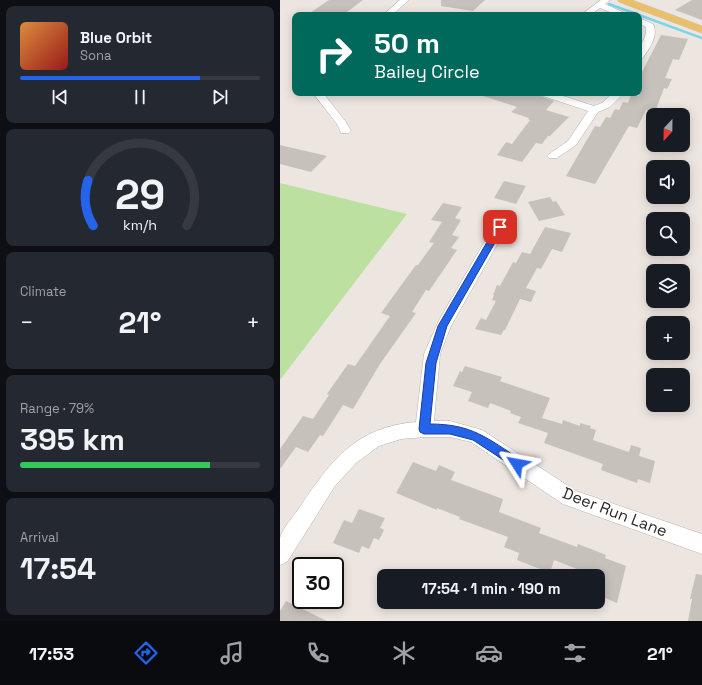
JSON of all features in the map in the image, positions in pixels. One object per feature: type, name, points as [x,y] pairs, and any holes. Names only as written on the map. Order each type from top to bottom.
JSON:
[{"type":"main road","points":[[623,0],[702,30]]},
{"type":"street","points":[[391,12],[405,0]]},
{"type":"street","points":[[589,12],[602,2],[619,12]]},
{"type":"street","points":[[642,22],[650,26],[652,29],[649,40],[642,52]]},
{"type":"street","points":[[320,96],[342,124],[345,131]]},
{"type":"street","points":[[553,96],[594,110]]},
{"type":"street","points":[[553,156],[572,142],[594,110],[606,105],[616,96]]},
{"type":"street","points":[[424,429],[432,354],[440,333],[500,227]]},
{"type":"street","name":"Deer Run Lane","points":[[280,555],[328,480],[350,457],[373,440],[401,431],[424,429],[450,429],[476,436],[570,498],[702,544]]},
{"type":"green space","points":[[280,183],[407,214],[280,380]]},
{"type":"building","points":[[329,0],[363,0],[347,12],[311,12]]},
{"type":"building","points":[[441,0],[485,0],[473,11],[441,6]]},
{"type":"building","points":[[692,0],[702,0],[702,20],[675,10]]},
{"type":"building","points":[[661,35],[688,39],[679,60],[673,59],[665,78],[672,79],[667,89],[664,88],[656,108],[646,108],[637,128],[629,126],[595,184],[566,176],[595,126],[600,127],[606,117],[610,118],[615,109],[619,110],[623,102],[628,103],[631,96],[642,96],[642,72]]},
{"type":"building","points":[[483,96],[540,96],[554,101],[546,110],[569,117],[550,136],[548,136],[542,144],[536,143],[522,162],[497,155],[506,142],[512,144],[530,120],[528,119],[529,118],[511,112],[517,107]]},
{"type":"building","points":[[280,145],[327,156],[311,172],[280,164]]},
{"type":"building","points":[[504,181],[526,186],[516,204],[494,198]]},
{"type":"building","points":[[550,197],[553,202],[556,201],[565,215],[539,221],[528,202]]},
{"type":"building","points":[[443,203],[462,207],[455,218],[461,220],[452,235],[459,237],[451,248],[457,250],[429,291],[426,290],[412,312],[416,313],[380,364],[353,409],[343,405],[323,436],[320,435],[308,452],[296,447],[280,469],[280,449],[303,416],[313,419],[329,395],[327,394],[348,364],[355,366],[390,316],[381,313],[434,243],[429,242],[442,222],[431,220]]},
{"type":"building","points":[[545,227],[571,233],[562,252],[552,249],[541,269],[537,268],[526,288],[536,291],[531,302],[520,299],[505,330],[501,335],[475,329],[481,318],[486,320],[496,301],[492,300],[497,285],[500,286],[513,262],[516,263],[522,252],[530,254]]},
{"type":"building","points":[[465,366],[502,377],[500,381],[550,398],[542,418],[562,424],[563,420],[580,426],[580,423],[591,426],[590,428],[596,430],[593,440],[629,452],[631,445],[641,448],[639,456],[655,461],[650,483],[638,479],[637,483],[601,470],[603,464],[544,443],[548,433],[518,423],[521,417],[510,413],[511,411],[490,403],[488,408],[468,401],[472,392],[453,386],[460,371],[462,372]]},
{"type":"building","points":[[413,462],[436,471],[439,465],[455,472],[451,480],[503,499],[499,512],[541,528],[539,533],[577,547],[578,544],[606,555],[605,558],[626,566],[617,603],[605,598],[605,569],[577,569],[554,560],[551,569],[540,569],[517,560],[519,553],[504,547],[508,537],[396,493]]},
{"type":"building","points":[[359,509],[385,518],[380,528],[384,530],[379,540],[374,538],[369,549],[362,546],[359,553],[333,543],[344,520],[352,523]]},
{"type":"building","points":[[696,574],[702,575],[702,621],[688,621],[692,599],[690,599]]},
{"type":"building","points":[[286,601],[292,604],[292,609],[302,609],[327,621],[280,621],[280,611]]},
{"type":"waterway","points":[[609,4],[631,12]]},
{"type":"waterway","points":[[642,16],[702,38]]},
{"type":"route","points":[[500,227],[443,326],[432,354],[424,429],[450,429],[476,436],[517,464]]}]
